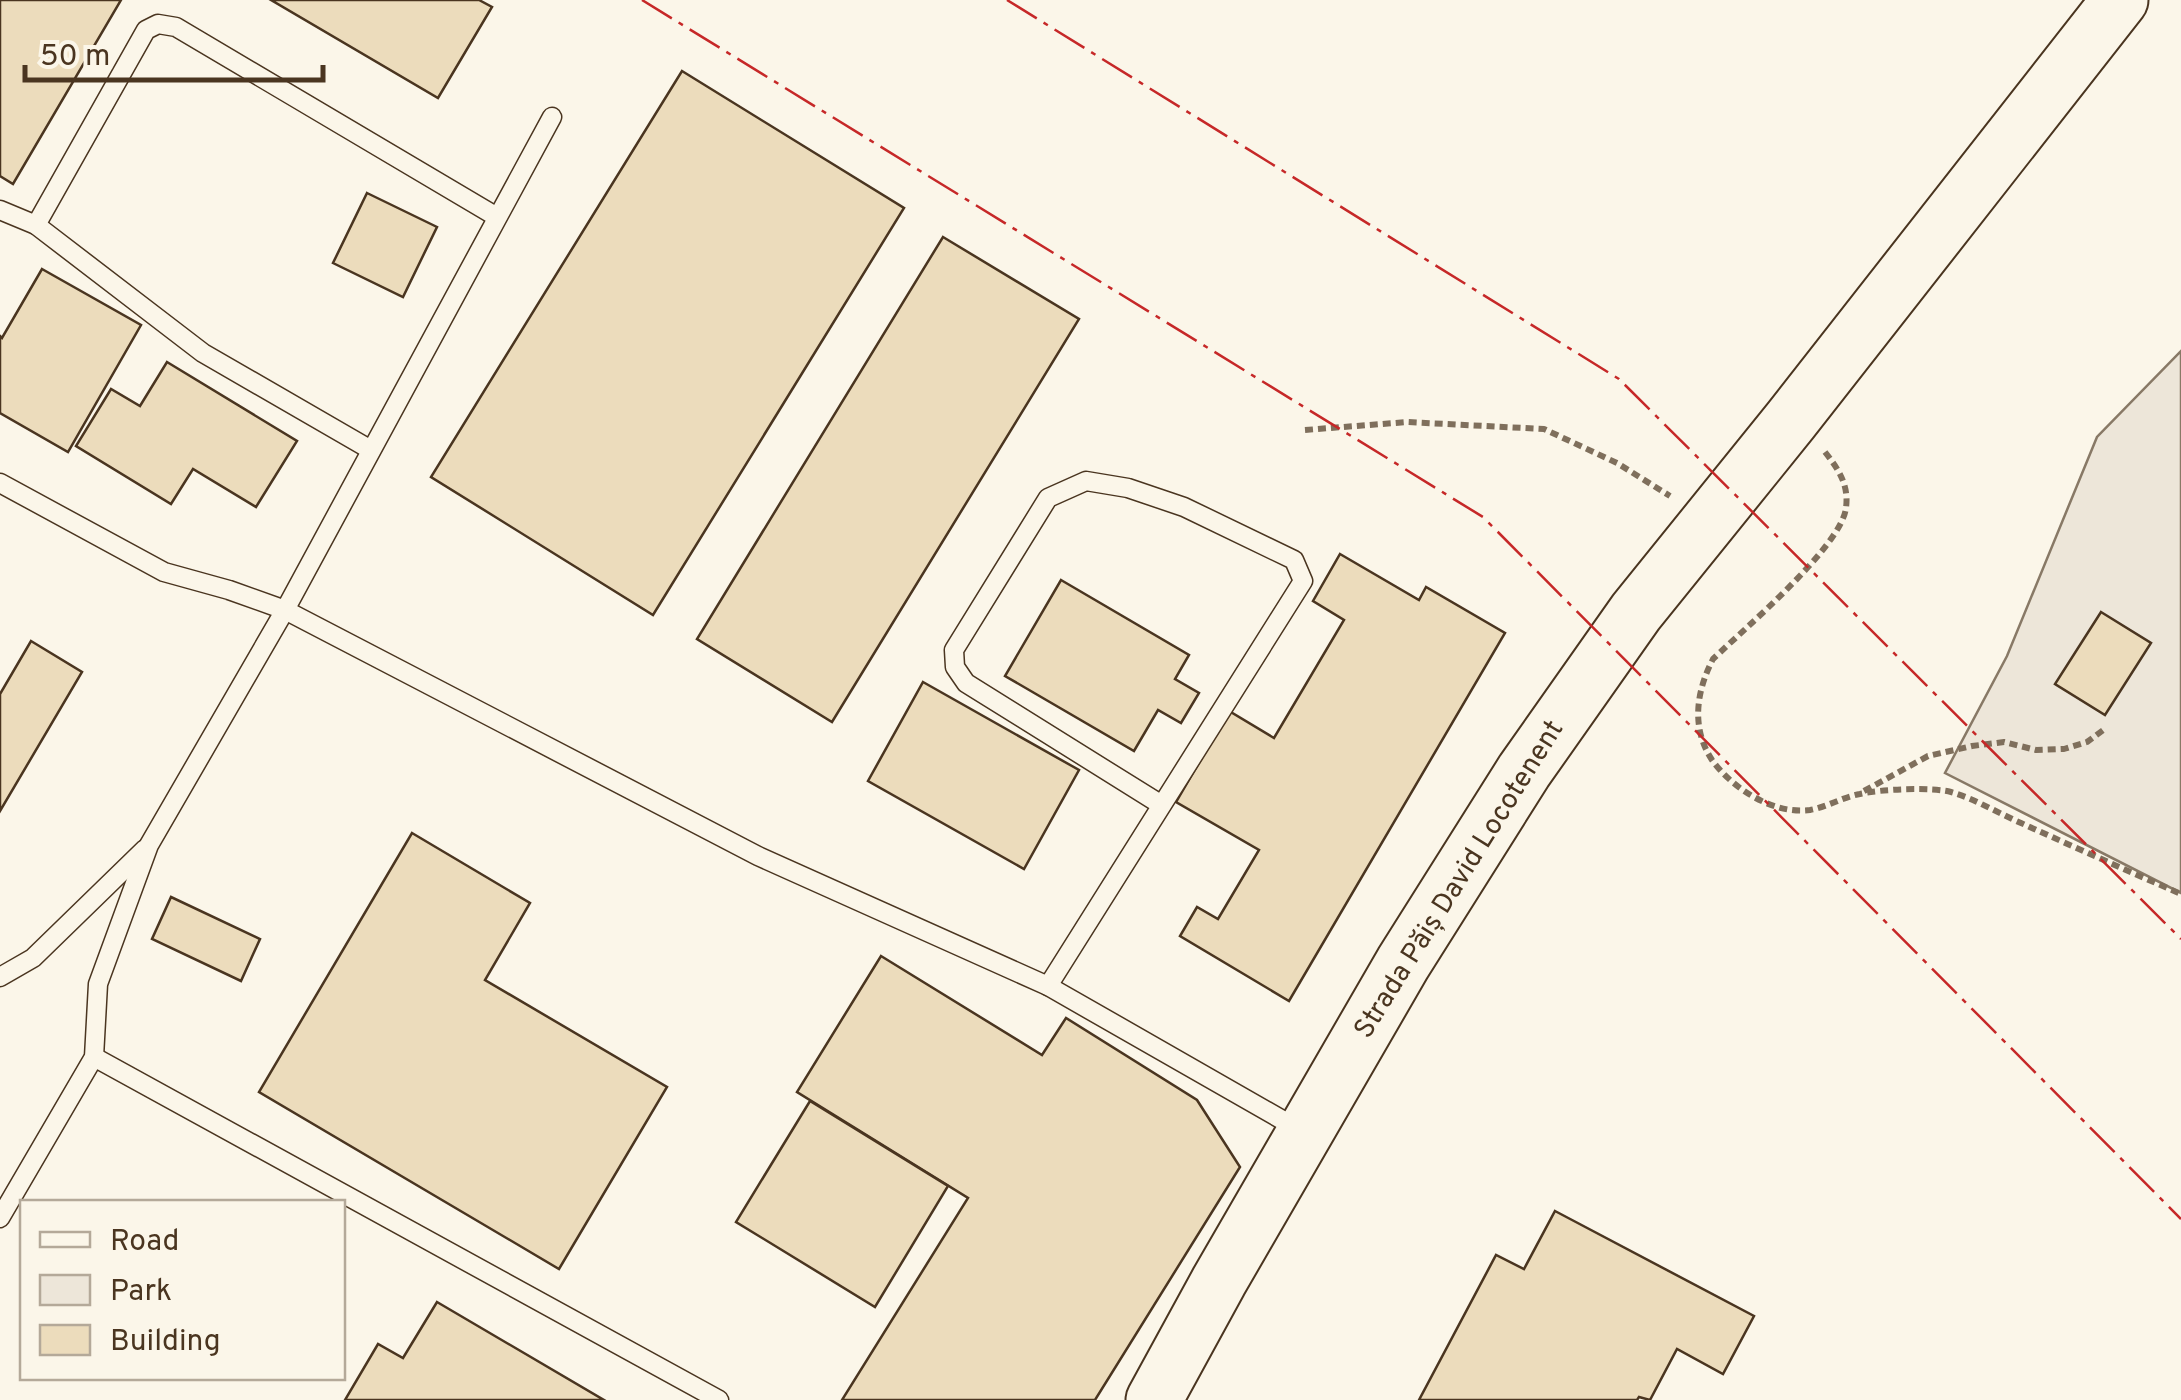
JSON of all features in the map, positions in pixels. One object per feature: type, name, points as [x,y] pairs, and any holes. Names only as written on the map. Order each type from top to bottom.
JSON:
[{"type":"main road","name":"Strada Păiș David Locotenent","points":[[1154,1400],[1304,1132],[1524,771],[1636,612],[2120,0]]},
{"type":"lane","points":[[36,224],[146,30],[158,24],[176,27],[497,217]]},
{"type":"lane","points":[[0,1218],[94,1057],[98,984],[149,845],[285,610],[552,118]]},
{"type":"lane","points":[[0,210],[36,224],[203,353],[370,450]]},
{"type":"lane","points":[[1048,986],[1303,580],[1294,560],[1184,507],[1128,488],[1086,481],[1048,498],[954,650],[955,667],[966,683],[1160,804]]},
{"type":"lane","points":[[0,483],[164,572],[285,610],[758,856],[1048,986],[1304,1132]]},
{"type":"lane","points":[[0,976],[33,958],[149,845]]},
{"type":"lane","points":[[94,1057],[719,1400]]},
{"type":"path","points":[[1802,406],[1824,451],[1841,472],[1846,511],[1824,551],[1712,659],[1698,700],[1698,726],[1708,753],[1721,772],[1751,796],[1784,808],[1808,810],[1860,794],[1896,790],[1949,791],[2181,894]]},
{"type":"path","points":[[1305,430],[1407,422],[1544,430],[1617,463],[1709,522]]},
{"type":"path","points":[[1860,794],[1928,756],[2004,742],[2036,750],[2064,749],[2086,742],[2106,728]]},
{"type":"green space","points":[[2181,351],[2181,893],[1945,773],[2007,656],[2097,437]]},
{"type":"building","points":[[0,0],[121,0],[13,184],[0,176]]},
{"type":"building","points":[[271,0],[479,0],[492,7],[438,98]]},
{"type":"building","points":[[682,71],[904,208],[653,615],[431,477]]},
{"type":"building","points":[[367,193],[437,227],[403,297],[333,263]]},
{"type":"building","points":[[943,237],[1079,319],[832,722],[697,639]]},
{"type":"building","points":[[42,269],[141,325],[68,452],[0,413],[0,336]]},
{"type":"building","points":[[167,362],[297,441],[256,507],[193,469],[171,504],[76,446],[111,389],[140,406]]},
{"type":"building","points":[[1340,554],[1419,600],[1426,587],[1505,633],[1289,1001],[1180,936],[1197,907],[1218,919],[1259,850],[1176,802],[1229,711],[1274,738],[1344,620],[1313,601]]},
{"type":"building","points":[[1061,580],[1189,655],[1175,679],[1199,693],[1181,723],[1158,710],[1134,751],[1005,676]]},
{"type":"building","points":[[2101,612],[2151,643],[2105,715],[2055,684]]},
{"type":"building","points":[[31,641],[82,672],[0,811],[0,694]]},
{"type":"building","points":[[923,682],[1079,770],[1024,869],[868,781]]},
{"type":"building","points":[[412,833],[530,903],[485,980],[667,1087],[559,1269],[259,1092]]},
{"type":"building","points":[[171,897],[260,939],[241,981],[152,939]]},
{"type":"building","points":[[881,956],[1042,1055],[1066,1018],[1197,1100],[1240,1167],[1095,1400],[842,1400],[968,1198],[797,1092]]},
{"type":"building","points":[[810,1101],[948,1186],[875,1307],[736,1222]]},
{"type":"building","points":[[1555,1211],[1754,1316],[1723,1374],[1677,1349],[1650,1400],[1419,1400],[1496,1255],[1524,1269]]},
{"type":"building","points":[[437,1302],[604,1400],[345,1400],[378,1344],[403,1358]]},
{"type":"power","points":[[642,0],[1483,517],[2181,1219]]},
{"type":"power","points":[[1007,0],[1619,379],[2181,939]]}]
